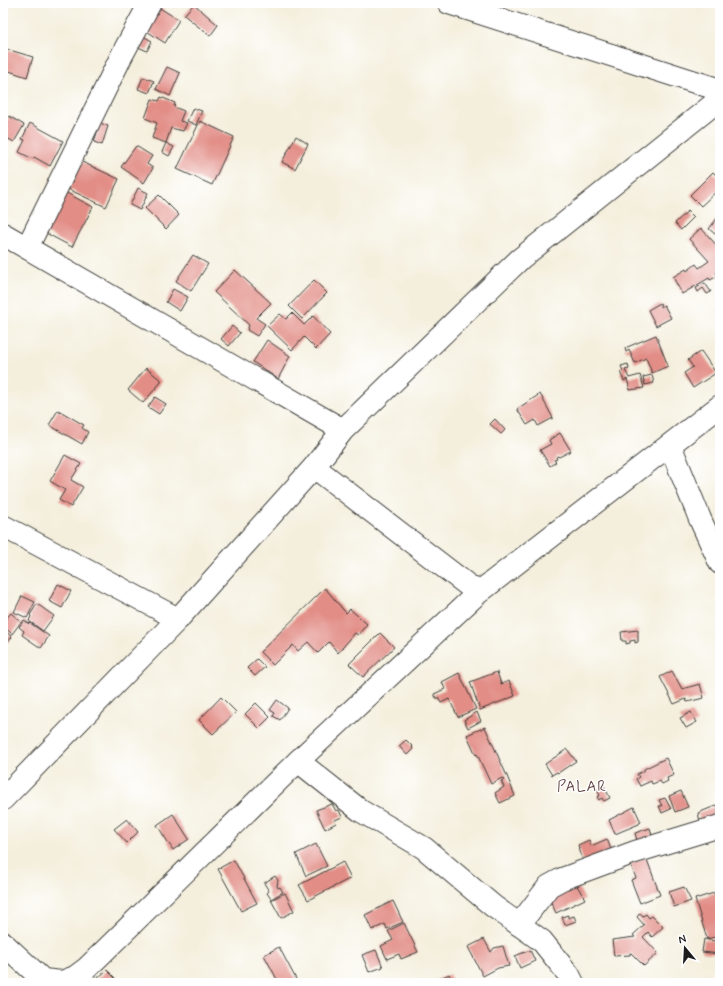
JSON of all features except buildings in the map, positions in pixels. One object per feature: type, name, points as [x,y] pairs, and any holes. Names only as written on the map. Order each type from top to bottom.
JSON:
[{"type":"street","points":[[27,248],[123,53],[150,3]]},
{"type":"street","points":[[449,3],[720,90]]},
{"type":"street","points":[[3,799],[178,619],[314,467],[344,430],[520,259],[720,99]]},
{"type":"street","points":[[3,234],[344,430]]},
{"type":"street","points":[[3,943],[43,980],[62,982],[75,977],[87,968],[298,761],[478,593],[720,406]]},
{"type":"street","points":[[670,445],[700,519],[720,563]]},
{"type":"street","points":[[314,467],[478,593]]},
{"type":"street","points":[[3,526],[178,619]]},
{"type":"street","points":[[298,761],[361,812],[424,848],[493,906],[542,941],[569,975],[573,983]]},
{"type":"street","points":[[519,925],[549,886],[562,879],[635,852],[720,826]]},
{"type":"district","name":"PALAR","points":[[582,787]]}]
